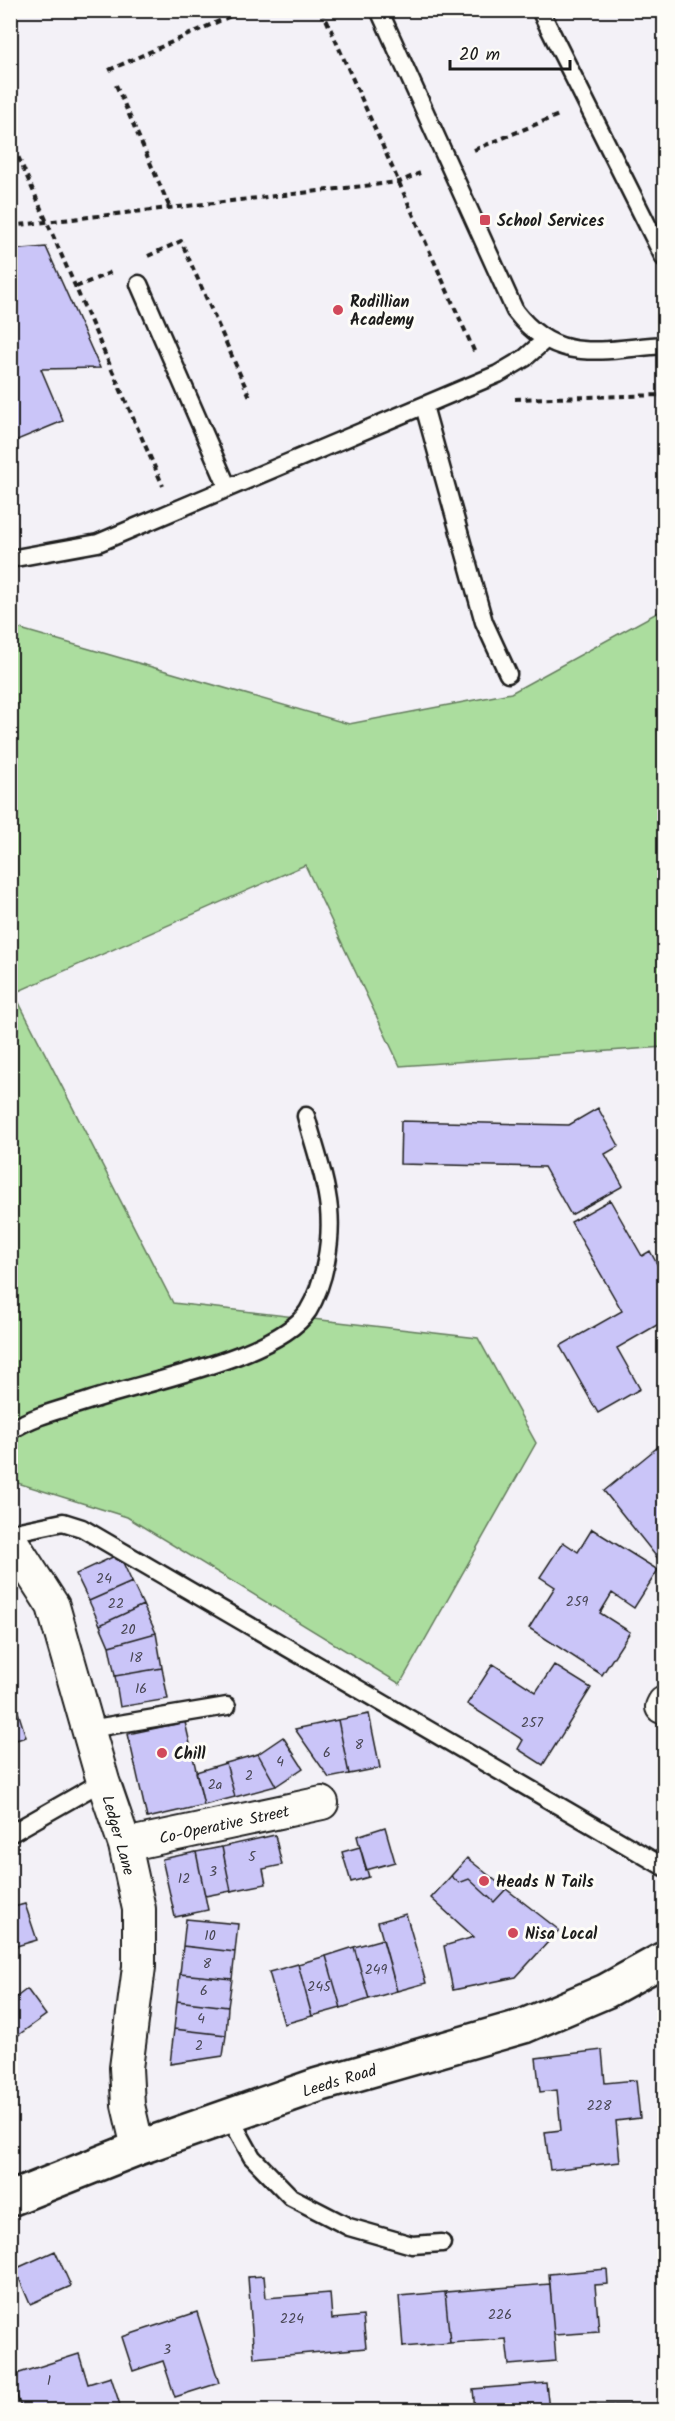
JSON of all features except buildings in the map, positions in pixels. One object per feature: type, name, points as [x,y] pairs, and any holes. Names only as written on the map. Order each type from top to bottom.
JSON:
[{"type":"main road","name":"Leeds Road","points":[[10,2199],[138,2148],[318,2085],[524,2026],[606,1991],[664,1959]]},
{"type":"street","name":"Ledger Lane","points":[[10,1539],[52,1606],[103,1781],[125,1845],[139,1909],[139,1967],[126,2068],[128,2105],[138,2148]]},
{"type":"street","name":"Co-Operative Street","points":[[125,1845],[322,1803]]},
{"type":"lane","points":[[379,10],[515,310],[528,328],[544,341],[564,348],[586,350],[664,345]]},
{"type":"lane","points":[[540,10],[664,258]]},
{"type":"lane","points":[[139,284],[228,488]]},
{"type":"lane","points":[[10,559],[98,543],[498,374],[525,358],[544,341]]},
{"type":"lane","points":[[424,406],[484,622],[508,674]]},
{"type":"lane","points":[[10,1431],[25,1422],[116,1391],[228,1361],[281,1334],[307,1312],[319,1285],[327,1252],[329,1209],[306,1116]]},
{"type":"lane","points":[[10,1533],[63,1522],[82,1528],[664,1867]]},
{"type":"lane","points":[[89,1729],[227,1706]]},
{"type":"lane","points":[[10,1834],[103,1781]]},
{"type":"lane","points":[[229,2116],[252,2157],[291,2197],[348,2227],[412,2246],[442,2243]]},
{"type":"path","points":[[109,70],[244,10]]},
{"type":"path","points":[[116,85],[170,208]]},
{"type":"path","points":[[10,226],[399,182],[587,103]]},
{"type":"path","points":[[10,138],[174,511]]},
{"type":"path","points":[[139,260],[181,241],[250,397]]},
{"type":"path","points":[[76,287],[118,269]]},
{"type":"green space","points":[[664,609],[664,1047],[400,1066],[305,865],[14,993],[173,1303],[478,1338],[536,1443],[400,1684],[127,1517],[11,1481],[10,626],[349,724],[511,693]]},
{"type":"place","name":"School Services","points":[[485,220]]},
{"type":"place","name":"Rodillian Academy","points":[[338,310]]},
{"type":"place","name":"Chill","points":[[162,1753]]},
{"type":"place","name":"Heads N Tails","points":[[484,1881]]},
{"type":"place","name":"Nisa Local","points":[[513,1933]]}]
